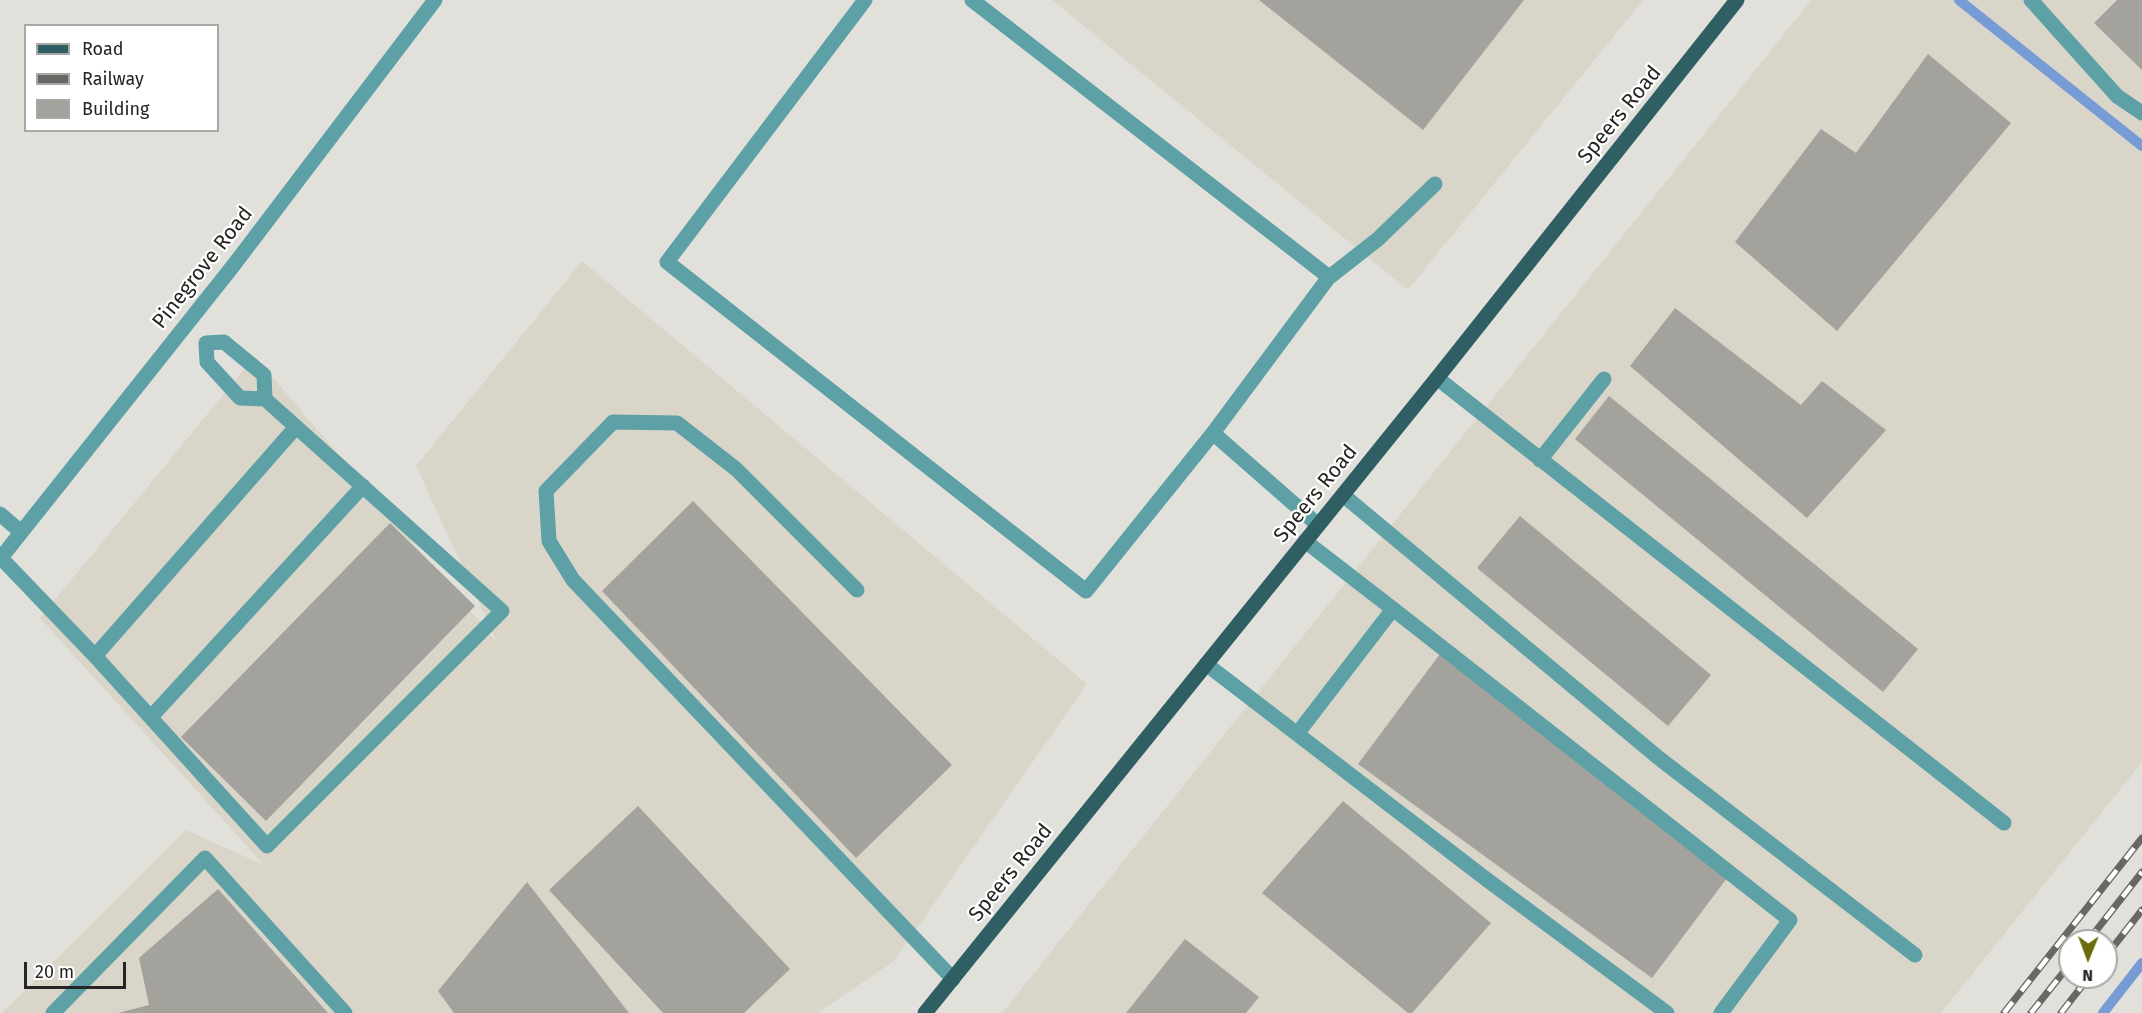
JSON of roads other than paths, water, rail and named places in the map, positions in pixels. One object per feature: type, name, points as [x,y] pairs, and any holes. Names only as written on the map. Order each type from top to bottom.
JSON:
[{"type":"main road","name":"Speers Road","points":[[925,1013],[1437,378],[1737,0]]},
{"type":"street","name":"Pinegrove Road","points":[[0,558],[186,325],[435,0]]},
{"type":"street","points":[[865,0],[667,262],[1086,591],[1213,433],[1327,279],[1378,239],[1435,184]]},
{"type":"street","points":[[972,0],[1329,277],[1327,279]]},
{"type":"street","points":[[2031,0],[2117,96],[2142,113]]},
{"type":"street","points":[[0,558],[95,656],[267,846],[502,611],[265,399],[240,398],[207,362],[206,343],[186,325]]},
{"type":"street","points":[[206,343],[224,342],[264,375],[265,399]]},
{"type":"street","points":[[1437,378],[2004,823]]},
{"type":"street","points":[[1540,460],[1604,379]]},
{"type":"street","points":[[857,590],[736,469],[676,423],[613,422],[546,491],[549,541],[573,580],[953,979]]},
{"type":"street","points":[[95,656],[296,427]]},
{"type":"street","points":[[1213,433],[1317,525]]},
{"type":"street","points":[[151,717],[363,486]]},
{"type":"street","points":[[1343,495],[1660,759],[1915,955]]},
{"type":"street","points":[[0,514],[21,532]]},
{"type":"street","points":[[1305,541],[1790,920],[1721,1013]]},
{"type":"street","points":[[1297,734],[1393,609]]},
{"type":"street","points":[[1206,664],[1486,879],[1667,1013]]},
{"type":"street","points":[[53,1013],[205,858],[345,1013]]},
{"type":"waterway","points":[[1959,0],[2142,146]]},
{"type":"waterway","points":[[2103,1013],[2142,963]]},
{"type":"railway","points":[[2004,1013],[2142,838]]},
{"type":"railway","points":[[2097,929],[2142,872]]},
{"type":"railway","points":[[2118,941],[2142,910]]},
{"type":"railway","points":[[2031,1013],[2058,979]]},
{"type":"railway","points":[[2061,1013],[2080,989]]}]
